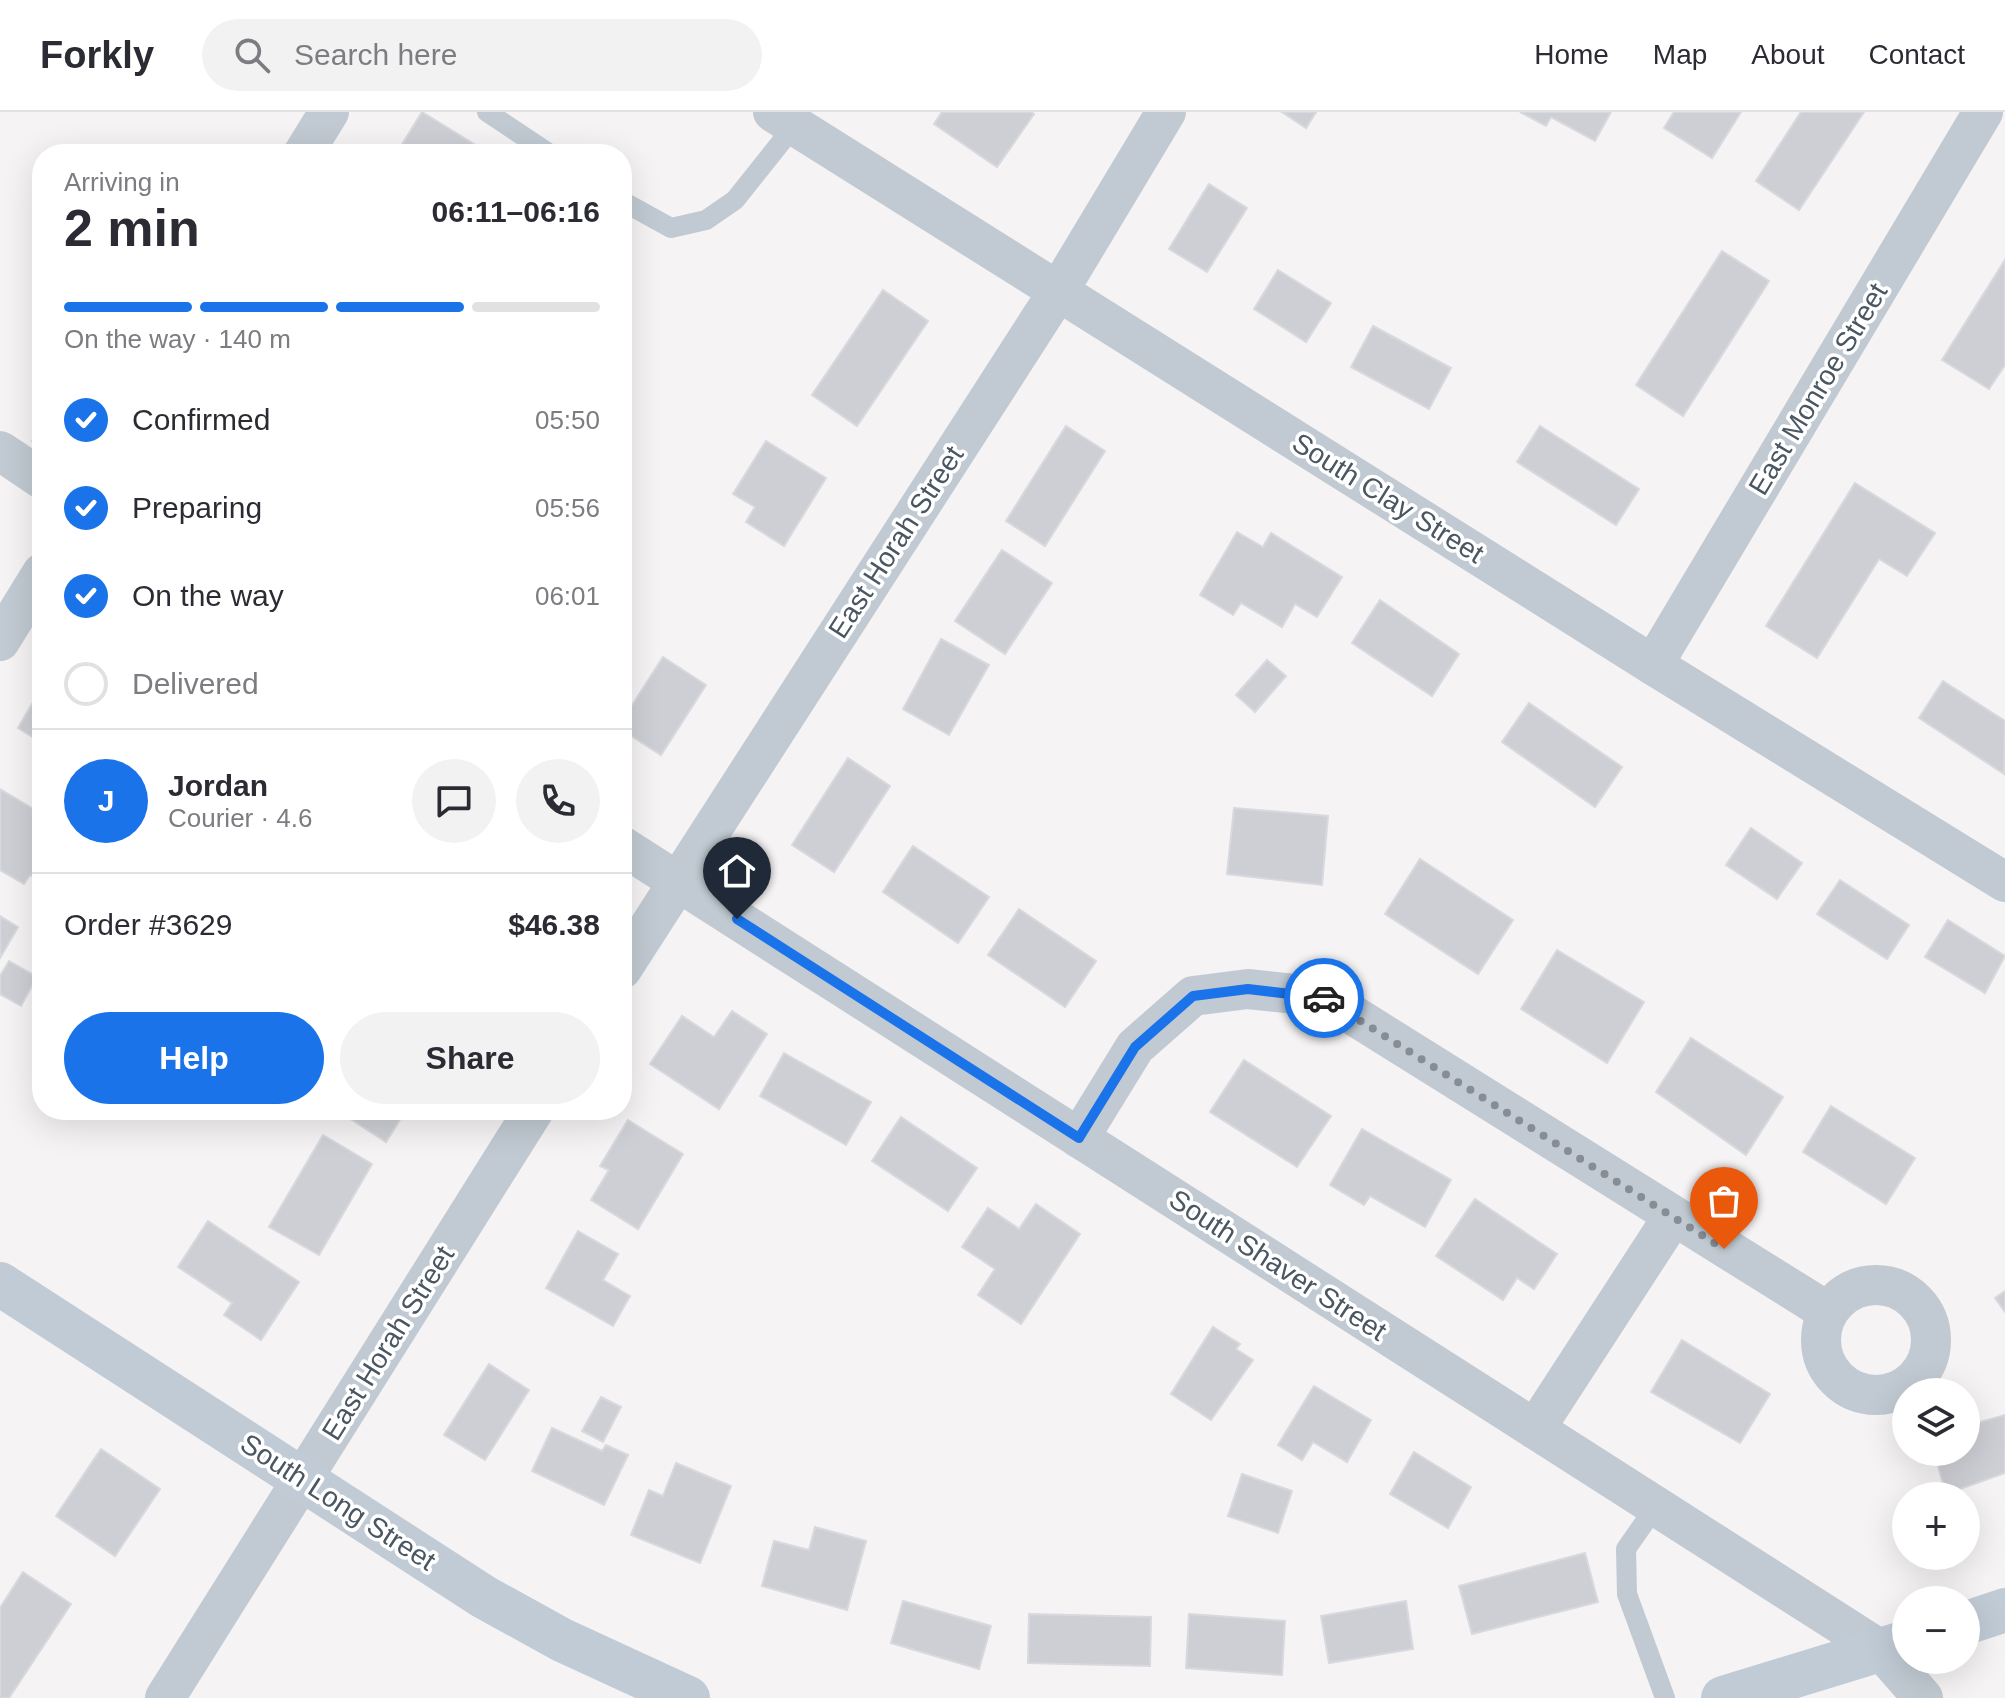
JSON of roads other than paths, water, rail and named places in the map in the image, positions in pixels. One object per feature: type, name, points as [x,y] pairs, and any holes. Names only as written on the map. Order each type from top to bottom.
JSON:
[{"type":"main road","name":"South Long Street","points":[[0,1284],[484,1597],[562,1640],[688,1698]]},
{"type":"main road","points":[[1980,1618],[2005,1610]]},
{"type":"main road","points":[[1723,1698],[1892,1646]]},
{"type":"street","points":[[309,144],[329,112]]},
{"type":"street","name":"East Horah Street","points":[[632,953],[1059,290],[1166,112]]},
{"type":"street","name":"East Monroe Street","points":[[1653,665],[1983,112]]},
{"type":"street","name":"South Clay Street","points":[[784,119],[1653,665],[2005,882]]},
{"type":"street","points":[[0,451],[32,472]]},
{"type":"street","points":[[0,641],[32,589]]},
{"type":"street","name":"South Shaver Street","points":[[632,852],[1656,1506],[1892,1645]]},
{"type":"street","points":[[1079,1138],[1135,1047],[1193,996],[1248,989],[1324,997],[1672,1218],[1828,1312]]},
{"type":"street","name":"East Horah Street","points":[[165,1698],[528,1120]]},
{"type":"street","points":[[1535,1429],[1672,1218]]},
{"type":"street","name":"South Shaver Street","points":[[1909,1674],[1923,1698]]},
{"type":"lane","points":[[487,112],[535,144]]},
{"type":"lane","points":[[632,207],[671,228],[706,220],[735,200],[784,119]]},
{"type":"lane","points":[[1656,1506],[1626,1549],[1627,1594],[1665,1698]]}]
